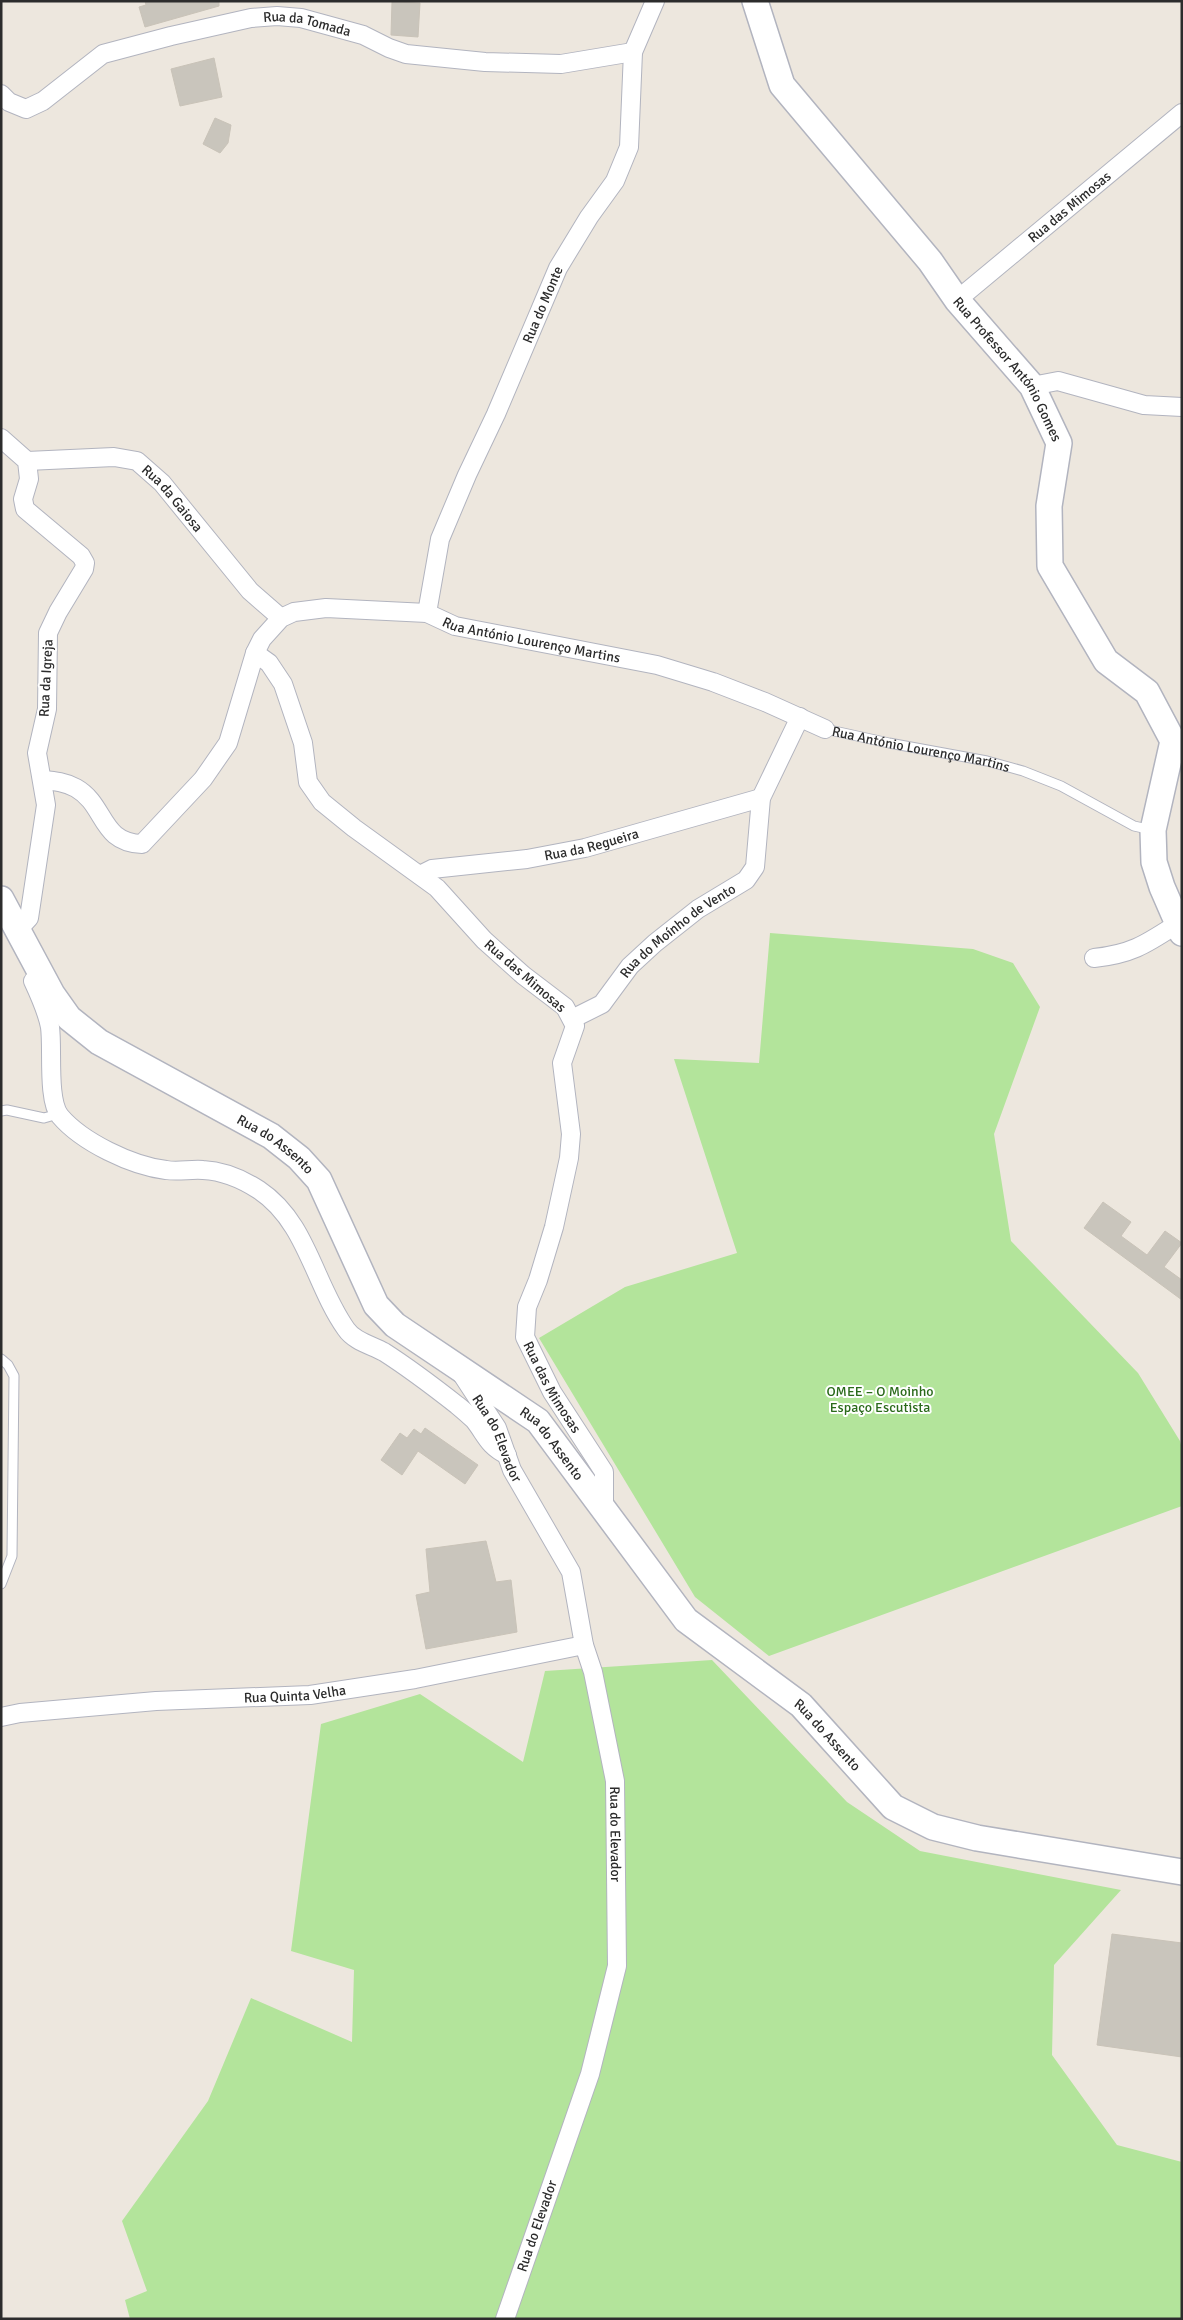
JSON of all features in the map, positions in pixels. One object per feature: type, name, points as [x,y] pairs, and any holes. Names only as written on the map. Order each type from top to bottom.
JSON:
[{"type":"street","name":"Rua do Monte","points":[[427,613],[440,539],[467,475],[496,414],[558,268],[588,217],[615,180],[628,147],[633,52],[655,1]]},
{"type":"street","name":"Rua Professor António Gomes","points":[[754,1],[782,85],[930,261],[957,300],[1032,386],[1059,443],[1049,506],[1050,566],[1106,661],[1147,692],[1173,741],[1153,830],[1154,862],[1179,929]]},
{"type":"street","name":"Rua da Tomada","points":[[1,94],[9,102],[26,109],[43,101],[103,54],[252,18],[277,16],[301,18],[363,35],[406,54],[475,61],[562,64],[633,52]]},
{"type":"street","name":"Rua das Mimosas","points":[[957,300],[1182,113]]},
{"type":"street","points":[[1032,386],[1058,381],[1144,405],[1182,407]]},
{"type":"street","points":[[1,438],[27,461]]},
{"type":"street","name":"Rua da Gaiosa","points":[[27,461],[114,457],[137,461],[162,483],[250,590],[281,618]]},
{"type":"street","name":"Rua da Igreja","points":[[20,935],[29,918],[46,805],[37,753],[47,709],[48,632],[84,570],[85,563],[81,556],[25,509],[23,499],[29,479],[27,461]]},
{"type":"street","name":"Rua António Lourenço Martins","points":[[281,618],[294,612],[326,608],[427,613],[456,626],[657,665],[713,682],[825,729]]},
{"type":"street","points":[[42,780],[60,781],[78,789],[91,802],[115,837],[130,844],[142,844],[203,779],[228,743],[255,653],[262,639],[281,618]]},
{"type":"street","name":"Rua das Mimosas","points":[[255,653],[270,662],[283,684],[303,743],[308,782],[322,802],[354,828],[437,888],[484,940],[565,1007],[575,1026],[562,1063],[571,1134],[569,1158],[554,1227],[538,1280],[527,1308],[525,1337],[552,1392],[604,1472],[604,1510]]},
{"type":"street","name":"Rua do Moínho de Vento","points":[[572,1019],[602,1004],[630,966],[655,943],[698,909],[746,880],[755,867],[762,798],[800,717]]},
{"type":"street","name":"Rua da Regueira","points":[[420,875],[432,869],[527,859],[585,848],[762,798]]},
{"type":"street","name":"Rua do Assento","points":[[1,898],[52,994],[69,1018],[99,1042],[271,1136],[299,1158],[319,1180],[376,1305],[395,1325],[538,1421],[686,1620],[800,1705],[893,1807],[933,1828],[977,1838],[1182,1872]]},
{"type":"street","points":[[1094,958],[1119,956],[1179,929]]},
{"type":"street","points":[[20,935],[22,957],[45,1007],[50,1028],[51,1080],[58,1114],[72,1130],[138,1164],[166,1170],[225,1172],[259,1190],[281,1208],[296,1227],[330,1304],[347,1331],[360,1341],[383,1352],[457,1405],[474,1420],[494,1449],[507,1456]]},
{"type":"street","name":"Rua do Elevador","points":[[457,1366],[497,1428],[512,1470],[572,1572],[584,1645],[593,1672],[615,1781],[617,1966],[590,2074],[505,2319]]},
{"type":"street","name":"Rua Quinta Velha","points":[[1,1717],[36,1711],[156,1700],[310,1695],[415,1679],[584,1645]]},
{"type":"lane","name":"Rua António Lourenço Martins","points":[[825,729],[888,744],[987,762],[1023,771],[1061,786],[1134,826],[1153,830]]},
{"type":"lane","points":[[1,1111],[7,1110],[44,1118],[58,1114]]},
{"type":"lane","points":[[1,1359],[8,1365],[14,1376],[12,1556],[1,1584]]},
{"type":"green space","name":"OMEE – O Moinho Espaço Escutista","points":[[770,933],[973,949],[1013,963],[1040,1007],[994,1134],[1011,1241],[1138,1373],[1180,1441],[1182,1449],[1182,1506],[769,1656],[695,1597],[539,1338],[625,1287],[737,1253],[674,1059],[759,1063]]},
{"type":"green space","points":[[712,1660],[847,1802],[920,1851],[1121,1890],[1054,1965],[1052,2055],[1117,2145],[1182,2162],[1182,2319],[130,2319],[125,2300],[147,2291],[122,2221],[208,2101],[251,1998],[352,2042],[354,1970],[291,1951],[321,1724],[420,1694],[523,1762],[545,1671]]},
{"type":"building","points":[[145,1],[219,1],[219,6],[145,27],[139,7],[146,5]]},
{"type":"building","points":[[392,2],[420,3],[418,37],[391,35]]},
{"type":"building","points":[[214,58],[222,97],[180,106],[171,69]]},
{"type":"building","points":[[215,118],[231,125],[228,143],[220,153],[203,144]]},
{"type":"building","points":[[1103,1202],[1131,1222],[1121,1236],[1147,1255],[1165,1231],[1182,1243],[1164,1267],[1182,1280],[1182,1300],[1084,1228]]},
{"type":"building","points":[[425,1428],[478,1465],[465,1484],[418,1451],[402,1475],[381,1460],[400,1433],[407,1438],[414,1429],[421,1434]]},
{"type":"building","points":[[486,1541],[496,1582],[511,1580],[517,1632],[426,1649],[416,1595],[430,1592],[426,1549]]},
{"type":"building","points":[[1112,1934],[1182,1943],[1182,2057],[1097,2045]]}]
